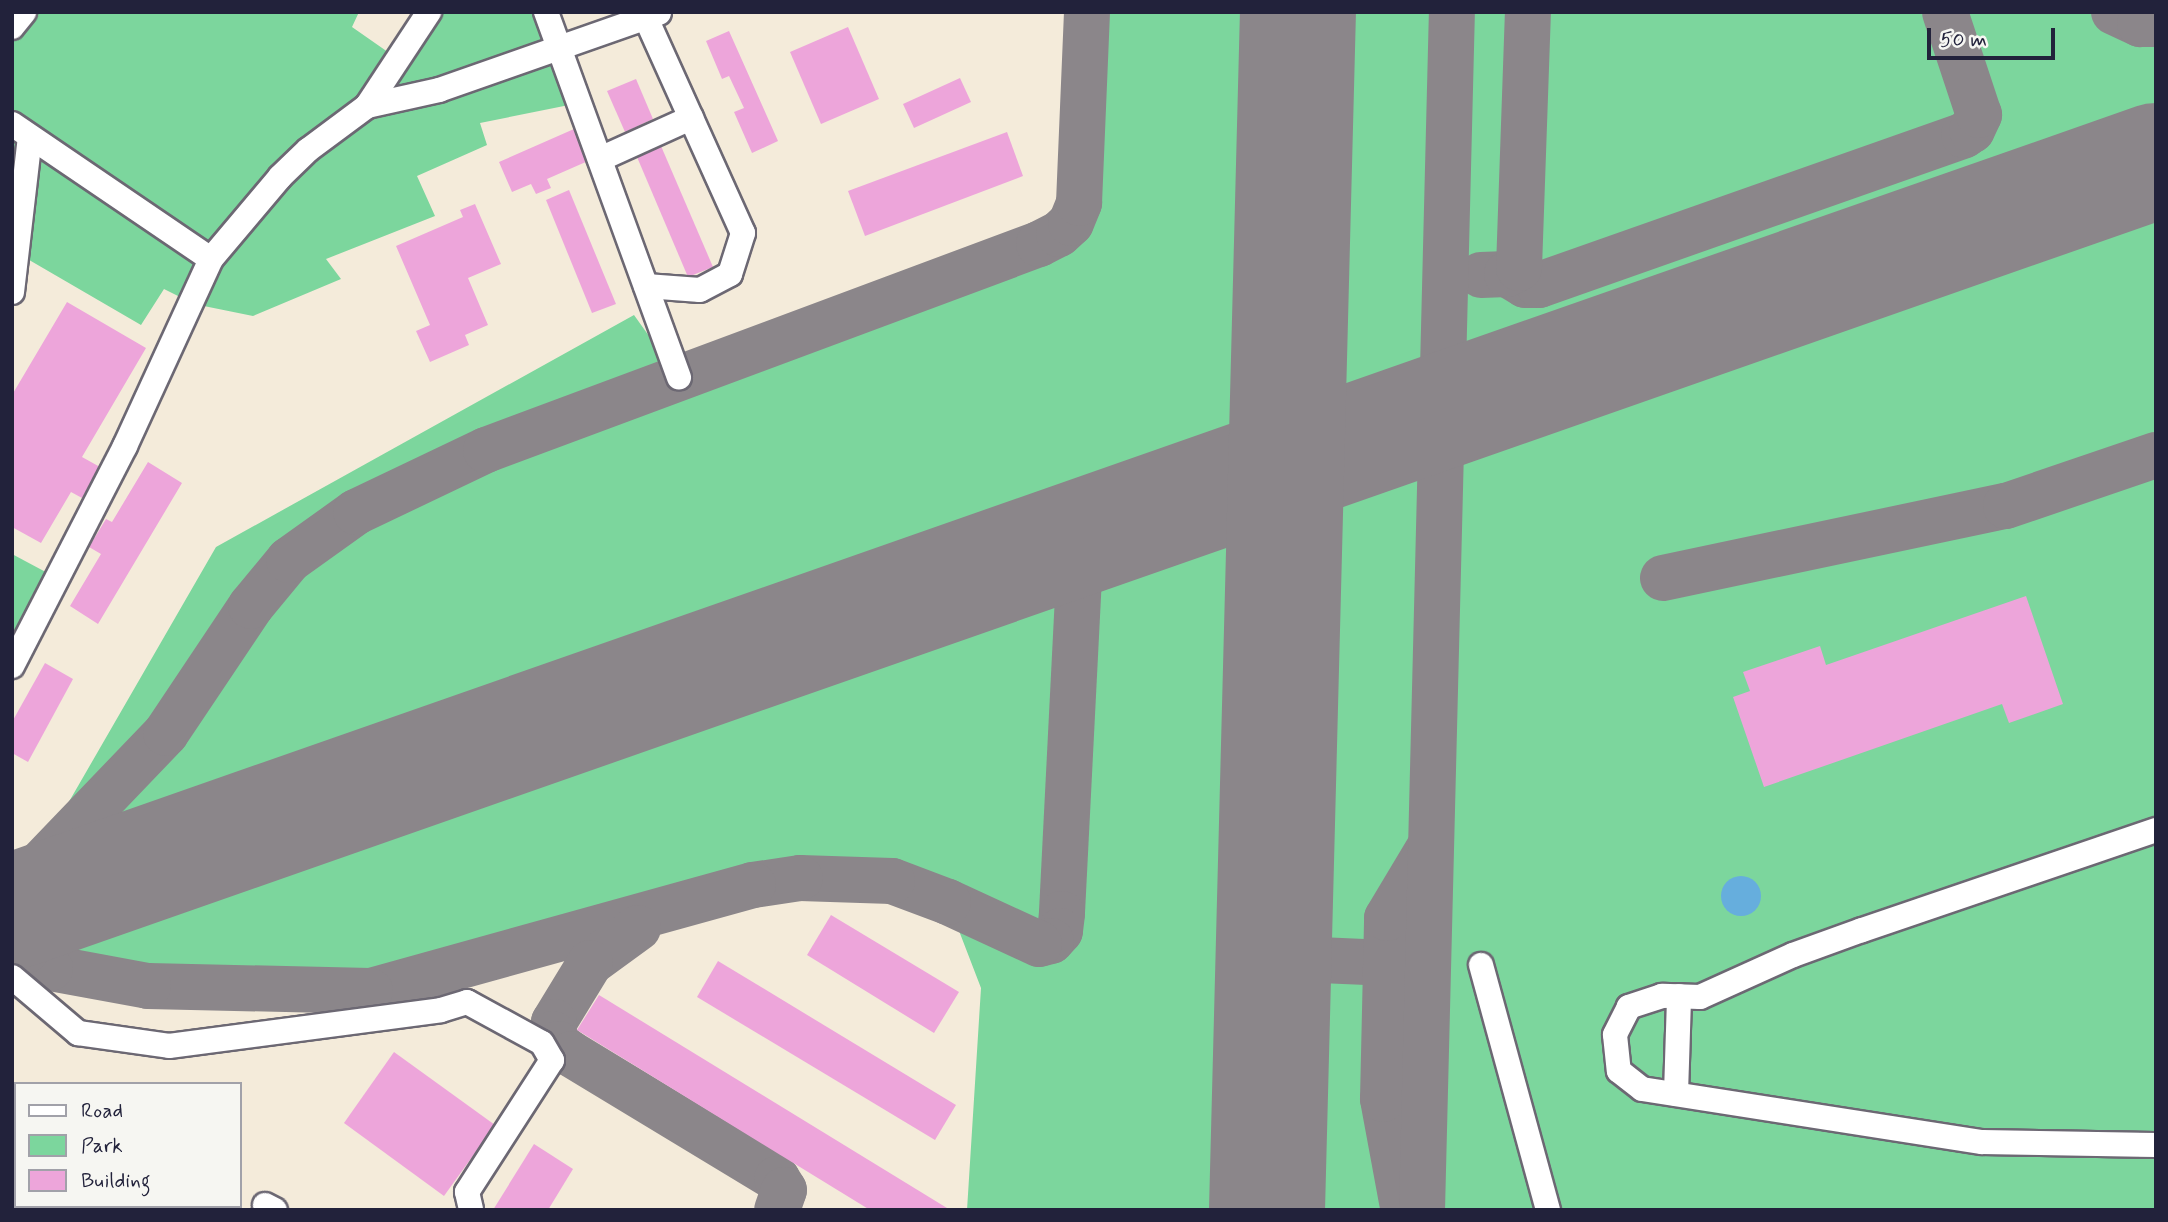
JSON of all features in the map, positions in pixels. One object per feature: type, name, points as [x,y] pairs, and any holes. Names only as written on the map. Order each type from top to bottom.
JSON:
[{"type":"street","points":[[12,27],[24,12]]},
{"type":"street","points":[[12,666],[125,446],[211,259],[280,177],[308,150],[367,106],[429,12]]},
{"type":"street","points":[[546,12],[561,47],[679,379]]},
{"type":"street","points":[[367,106],[439,90],[654,15],[691,118],[743,233],[730,274],[700,289],[646,286]]},
{"type":"street","points":[[600,159],[691,118]]},
{"type":"street","points":[[21,130],[211,259]]},
{"type":"street","points":[[12,292],[21,130]]},
{"type":"street","points":[[2156,830],[1862,930],[1689,997],[1662,996],[1629,1007],[1615,1035],[1619,1071],[1642,1089],[1982,1142],[2156,1145]]},
{"type":"street","points":[[1481,965],[1548,1210]]},
{"type":"street","points":[[12,977],[78,1033],[169,1046],[441,1010],[467,1002],[542,1042],[552,1060],[467,1192],[471,1210]]},
{"type":"street","points":[[1676,1094],[1689,997]]},
{"type":"green space","points":[[12,12],[359,12],[352,27],[395,57],[428,12],[545,12],[584,102],[480,123],[487,145],[417,176],[435,216],[326,259],[341,279],[253,316],[194,304],[164,289],[141,325],[12,250]]},
{"type":"green space","points":[[1101,12],[2096,12],[2122,38],[2156,39],[2156,1210],[967,1210],[981,988],[956,923],[892,881],[800,878],[753,885],[370,991],[148,986],[50,968],[27,950],[17,910],[18,890],[216,547],[634,315],[679,378],[893,314],[1078,241],[1089,229],[1094,213]]},
{"type":"green space","points":[[12,554],[55,577],[12,664]]},
{"type":"water","points":[[1741,876],[1755,882],[1761,896],[1755,910],[1741,916],[1727,910],[1721,896],[1727,882]]},
{"type":"building","points":[[848,27],[879,99],[821,124],[790,52]]},
{"type":"building","points":[[729,31],[778,141],[752,153],[734,112],[744,108],[729,76],[722,79],[706,41]]},
{"type":"building","points":[[960,78],[971,102],[914,128],[903,104]]},
{"type":"building","points":[[636,79],[653,119],[625,132],[607,91]]},
{"type":"building","points":[[574,129],[588,161],[547,179],[551,188],[536,194],[531,184],[512,192],[499,162]]},
{"type":"building","points":[[1007,132],[1023,176],[865,236],[848,191]]},
{"type":"building","points":[[661,146],[713,267],[688,277],[637,157]]},
{"type":"building","points":[[569,190],[616,304],[592,313],[546,200]]},
{"type":"building","points":[[475,204],[501,264],[468,278],[488,325],[465,335],[469,345],[430,362],[416,331],[430,325],[396,246],[463,217],[460,210]]},
{"type":"building","points":[[67,302],[146,348],[82,457],[100,467],[82,498],[71,492],[41,543],[12,527],[12,395]]},
{"type":"building","points":[[148,462],[182,483],[98,624],[70,606],[101,554],[89,547],[106,519],[112,522]]},
{"type":"building","points":[[2026,596],[2063,704],[2009,723],[2002,704],[1764,787],[1733,697],[1750,691],[1743,672],[1820,646],[1826,665]]},
{"type":"building","points":[[45,663],[73,679],[28,762],[12,753],[12,722]]},
{"type":"building","points":[[831,915],[959,992],[934,1033],[807,955]]},
{"type":"building","points":[[718,961],[956,1105],[935,1140],[697,997]]},
{"type":"building","points":[[599,995],[947,1208],[946,1210],[870,1210],[577,1030]]},
{"type":"building","points":[[394,1052],[495,1125],[444,1196],[344,1123]]},
{"type":"building","points":[[534,1144],[573,1169],[548,1210],[493,1210]]},
{"type":"building","points":[[128,1208],[157,1208],[156,1210]]},
{"type":"building","points":[[170,1208],[193,1208],[193,1210]]},
{"type":"taxiway","points":[[1081,537],[1062,914],[1060,931],[1051,941],[1039,944],[948,902],[892,881],[800,878],[753,885],[370,991],[148,986],[50,968],[27,950],[17,910],[18,890],[166,733],[251,606],[289,560],[356,512],[486,450],[1039,244],[1059,234],[1071,223],[1079,203],[1087,12]]},
{"type":"taxiway","points":[[1422,1210],[1452,12]]},
{"type":"taxiway","points":[[1481,275],[1507,274],[1519,268],[1528,12]]},
{"type":"taxiway","points":[[1507,274],[1525,285],[1539,285],[1964,135],[1972,130],[1979,115],[1945,12]]},
{"type":"taxiway","points":[[2114,12],[2140,24],[2156,24]]},
{"type":"taxiway","points":[[1663,578],[2006,506],[2156,455]]},
{"type":"taxiway","points":[[1403,1207],[1383,1099],[1387,918],[1429,848]]},
{"type":"taxiway","points":[[638,928],[590,963],[554,1022],[553,1034],[558,1044],[571,1054],[777,1179],[784,1190],[777,1210]]},
{"type":"taxiway","points":[[1274,958],[1414,964]]},
{"type":"runway","points":[[1267,1210],[1298,12]]},
{"type":"runway","points":[[17,910],[2156,161]]}]
